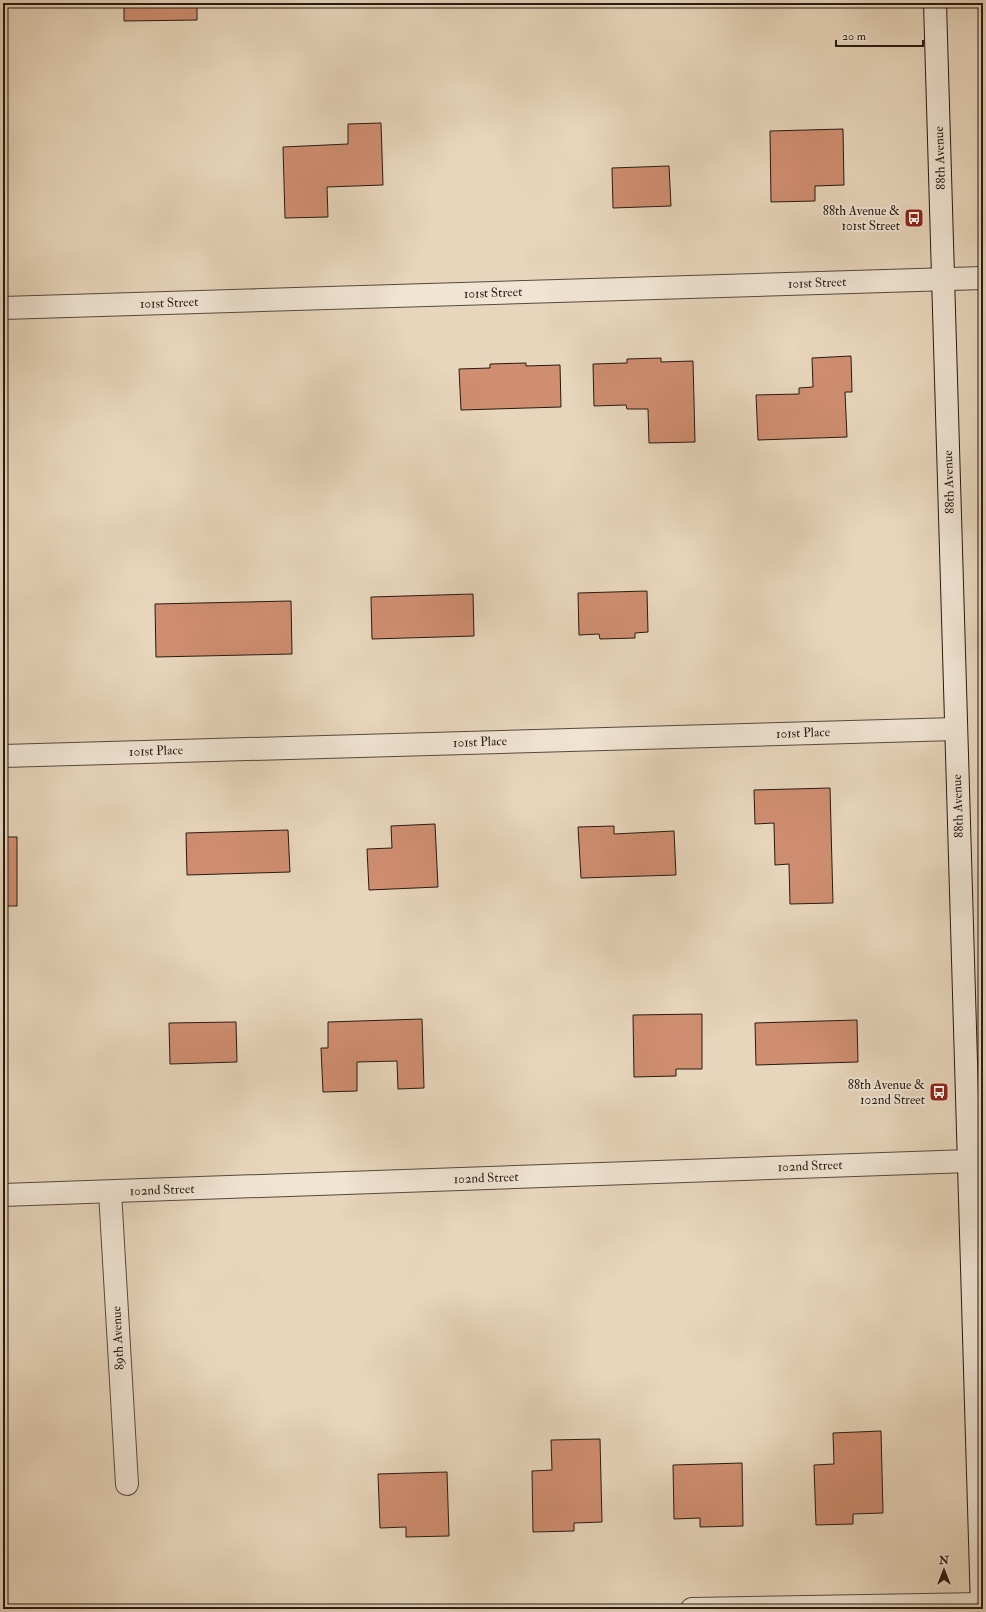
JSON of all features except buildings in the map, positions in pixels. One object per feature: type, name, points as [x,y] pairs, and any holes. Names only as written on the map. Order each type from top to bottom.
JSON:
[{"type":"street","name":"88th Avenue","points":[[935,3],[982,1606]]},
{"type":"street","name":"101st Street","points":[[3,308],[983,278]]},
{"type":"street","name":"101st Place","points":[[3,756],[956,729]]},
{"type":"street","name":"102nd Street","points":[[3,1195],[969,1161]]},
{"type":"street","name":"89th Avenue","points":[[110,1192],[127,1484]]},
{"type":"street","points":[[692,1609],[982,1606]]},
{"type":"place","name":"88th Avenue & 101st Street","points":[[914,218]]},
{"type":"place","name":"88th Avenue & 102nd Street","points":[[939,1092]]}]
